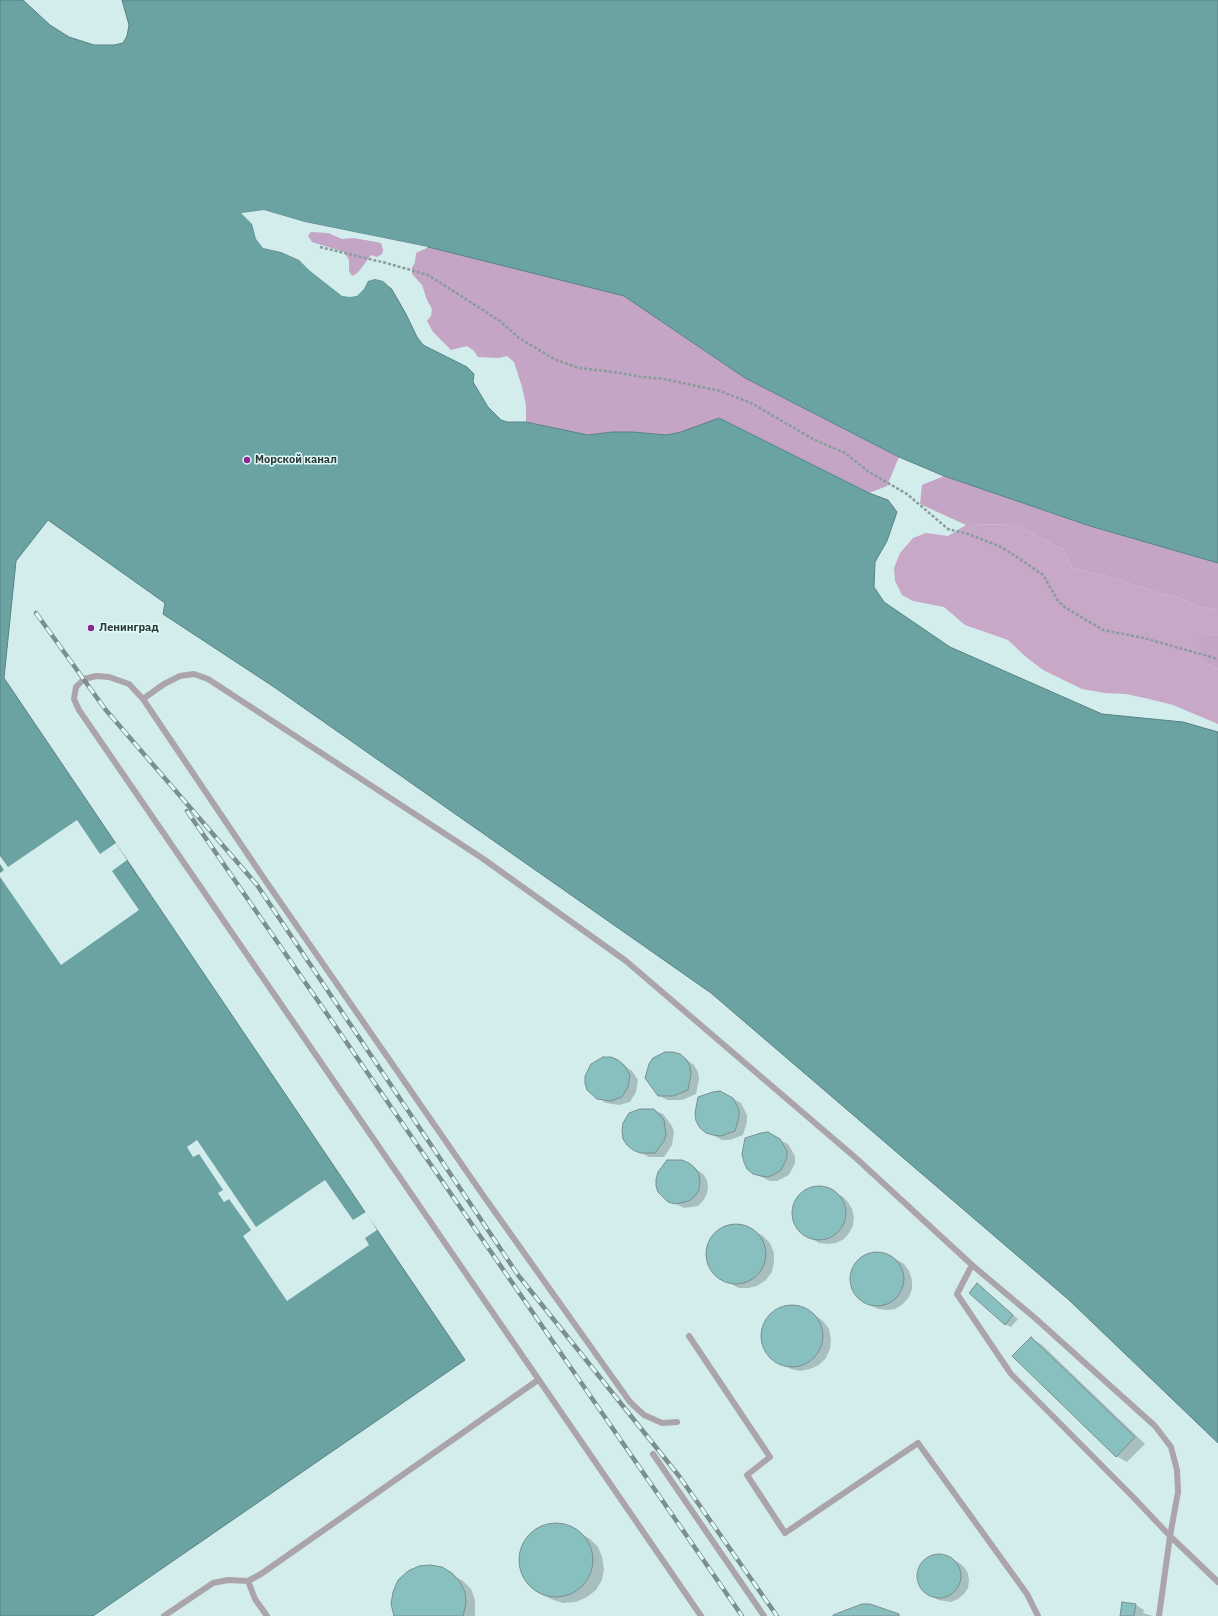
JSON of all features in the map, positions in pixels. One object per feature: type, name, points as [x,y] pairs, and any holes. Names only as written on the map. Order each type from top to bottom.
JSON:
[{"type":"lane","points":[[143,699],[164,684],[180,676],[194,674],[208,679],[482,858],[626,961],[857,1160],[972,1265],[1035,1318],[1155,1426],[1170,1447],[1177,1470],[1178,1492],[1170,1536],[1159,1616]]},
{"type":"lane","points":[[677,1422],[662,1423],[644,1415],[630,1402],[480,1192],[265,880],[143,699],[129,684],[110,677],[96,676],[84,679],[76,687],[74,699],[78,710],[701,1616]]},
{"type":"lane","points":[[972,1265],[957,1294],[1011,1374],[1170,1536],[1218,1582]]},
{"type":"lane","points":[[689,1336],[770,1457],[747,1475],[785,1533],[918,1443],[1027,1594],[1038,1616]]},
{"type":"lane","points":[[164,1616],[213,1583],[228,1580],[248,1582],[261,1574],[538,1380]]},
{"type":"lane","points":[[653,1454],[764,1616]]},
{"type":"lane","points":[[248,1582],[255,1599],[266,1616]]},
{"type":"path","points":[[320,247],[428,275],[500,321],[519,338],[554,359],[579,368],[664,379],[714,390],[751,403],[807,436],[845,453],[869,472],[906,494],[948,529],[968,534],[999,546],[1017,557],[1043,575],[1058,601],[1085,620],[1110,632],[1144,638],[1218,659]]},
{"type":"shaded area","points":[[311,232],[328,233],[342,239],[353,238],[381,243],[383,250],[382,254],[377,257],[371,255],[360,270],[352,276],[349,271],[349,260],[344,252],[312,242],[308,236]]},
{"type":"shaded area","points":[[428,247],[624,296],[745,378],[899,457],[887,486],[869,493],[719,419],[681,432],[667,435],[612,432],[588,435],[526,422],[526,405],[514,362],[507,356],[499,358],[478,357],[473,350],[467,346],[451,350],[433,332],[427,321],[431,316],[432,309],[422,285],[412,274],[416,253]]},
{"type":"shaded area","points":[[944,476],[1090,526],[1218,563],[1218,610],[1200,607],[1179,598],[1107,576],[1072,568],[1064,550],[1015,524],[966,525],[920,504],[922,485]]},
{"type":"shaded area","points":[[1015,524],[1064,550],[1072,568],[1107,576],[1179,598],[1200,607],[1218,610],[1218,636],[1208,634],[1207,664],[1218,669],[1218,724],[1173,705],[1126,694],[1105,693],[1082,689],[1043,670],[1008,640],[965,625],[944,607],[913,601],[902,595],[895,581],[894,568],[900,553],[913,538],[926,533],[948,536],[966,525]]},
{"type":"shaded area","points":[[1208,634],[1218,636],[1218,669],[1207,664],[1196,637]]},
{"type":"water","points":[[0,0],[23,0],[50,25],[69,37],[94,45],[114,45],[123,43],[127,36],[129,25],[122,0],[1218,0],[1218,563],[1090,526],[944,476],[899,457],[745,378],[624,296],[428,247],[305,222],[264,210],[242,213],[252,224],[256,239],[263,248],[281,252],[299,260],[310,271],[342,296],[357,296],[364,289],[368,281],[375,279],[383,281],[391,288],[417,337],[423,345],[467,367],[474,374],[473,382],[488,407],[501,420],[507,422],[526,422],[588,435],[612,432],[633,432],[667,435],[681,432],[719,418],[869,493],[888,500],[897,512],[887,541],[875,562],[874,587],[884,602],[950,647],[1102,714],[1183,722],[1218,732],[1218,1443],[1069,1300],[711,993],[274,687],[163,614],[165,603],[48,520],[16,561],[4,678],[465,1360],[93,1616],[0,1616]]},
{"type":"pier","points":[[264,210],[305,222],[428,247],[425,249],[305,224],[264,213],[246,214],[254,223],[258,238],[264,246],[282,250],[300,258],[311,270],[343,294],[356,294],[367,280],[375,277],[384,279],[391,285],[391,288],[383,281],[375,279],[368,281],[364,289],[357,296],[342,296],[310,271],[299,260],[281,252],[263,248],[256,239],[252,224],[241,213]]},
{"type":"pier","points":[[77,820],[100,854],[116,843],[127,860],[112,871],[139,910],[61,965],[0,877],[0,873],[4,870],[0,864],[0,856],[8,867]]},
{"type":"pier","points":[[197,1140],[256,1227],[325,1180],[353,1220],[366,1212],[377,1230],[365,1238],[369,1245],[287,1301],[243,1236],[251,1230],[229,1199],[224,1202],[218,1193],[223,1190],[199,1154],[193,1157],[187,1147]]},
{"type":"building","points":[[665,1052],[680,1054],[686,1059],[690,1066],[691,1074],[688,1090],[673,1096],[658,1096],[645,1078],[649,1064],[653,1058]]},
{"type":"building","points":[[603,1057],[611,1057],[618,1060],[624,1065],[630,1075],[628,1087],[622,1097],[611,1101],[597,1099],[587,1090],[585,1083],[585,1076],[591,1064]]},
{"type":"building","points":[[720,1091],[733,1098],[739,1110],[739,1117],[735,1131],[721,1136],[706,1133],[700,1128],[696,1121],[695,1113],[698,1097]]},
{"type":"building","points":[[640,1109],[654,1109],[664,1120],[666,1134],[664,1141],[655,1153],[640,1153],[633,1150],[623,1139],[623,1123],[629,1113]]},
{"type":"building","points":[[768,1132],[780,1139],[787,1151],[787,1158],[781,1170],[768,1177],[753,1174],[747,1169],[742,1154],[745,1138]]},
{"type":"building","points":[[667,1160],[682,1160],[689,1163],[699,1174],[699,1190],[689,1201],[675,1204],[668,1202],[658,1192],[656,1179],[658,1172]]},
{"type":"building","points":[[819,1186],[829,1188],[838,1194],[844,1203],[846,1213],[844,1223],[838,1232],[829,1238],[819,1240],[809,1238],[800,1232],[794,1223],[792,1213],[794,1203],[800,1194],[809,1188]]},
{"type":"building","points":[[730,1224],[742,1224],[758,1232],[764,1242],[766,1254],[764,1266],[758,1276],[742,1284],[730,1284],[714,1276],[706,1260],[706,1248],[714,1232]]},
{"type":"building","points":[[872,1252],[882,1252],[892,1256],[900,1264],[904,1274],[904,1284],[900,1294],[892,1302],[882,1306],[872,1306],[862,1302],[854,1294],[850,1284],[850,1274],[854,1264],[862,1256]]},
{"type":"building","points":[[977,1283],[1013,1315],[1005,1325],[969,1293]]},
{"type":"building","points":[[792,1305],[804,1307],[814,1314],[821,1324],[823,1336],[821,1348],[814,1358],[804,1365],[792,1367],[780,1365],[770,1358],[763,1348],[761,1336],[763,1324],[770,1314],[780,1307]]},
{"type":"building","points":[[1031,1337],[1135,1437],[1116,1457],[1012,1356]]},
{"type":"building","points":[[556,1523],[577,1529],[587,1539],[593,1560],[587,1581],[577,1591],[556,1597],[535,1591],[525,1581],[519,1560],[525,1539],[535,1529]]},
{"type":"building","points":[[935,1554],[943,1554],[955,1560],[961,1572],[961,1580],[955,1592],[943,1598],[935,1598],[923,1592],[917,1580],[917,1572],[923,1560]]},
{"type":"building","points":[[430,1565],[442,1567],[452,1573],[460,1582],[465,1592],[466,1604],[463,1616],[394,1616],[391,1604],[393,1592],[398,1580],[408,1571],[419,1566]]},
{"type":"building","points":[[1122,1602],[1136,1604],[1134,1616],[1120,1616]]},
{"type":"building","points":[[862,1604],[870,1604],[899,1614],[899,1616],[833,1616]]},
{"type":"railway","points":[[36,613],[105,709],[257,885],[518,1275],[679,1476],[777,1616]]},
{"type":"railway","points":[[187,811],[742,1616]]},
{"type":"place","name":"Морской канал","points":[[247,460]]},
{"type":"place","name":"Ленинград","points":[[91,628]]}]
